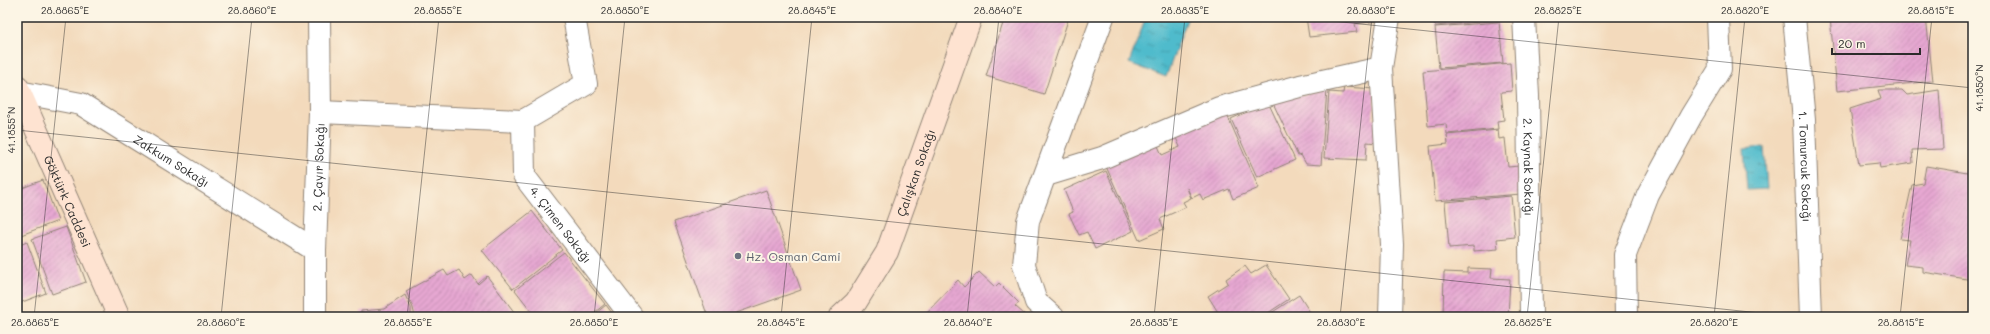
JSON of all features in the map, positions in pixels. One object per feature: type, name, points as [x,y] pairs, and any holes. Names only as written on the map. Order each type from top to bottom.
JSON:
[{"type":"main road","name":"Çalışkan Sokağı","points":[[840,317],[856,302],[887,252],[971,17]]},
{"type":"main road","name":"Göktürk Caddesi","points":[[18,89],[119,317]]},
{"type":"street","name":"2. Çayır Sokağı","points":[[315,317],[315,250],[320,112],[319,17]]},
{"type":"street","points":[[320,112],[523,121],[586,84],[574,17]]},
{"type":"street","points":[[1054,317],[1036,302],[1024,265],[1028,221],[1046,175],[1102,17]]},
{"type":"street","points":[[1388,17],[1381,68],[1392,244],[1390,317]]},
{"type":"street","name":"2. Kaynak Sokağı","points":[[1524,17],[1528,96],[1531,317]]},
{"type":"street","points":[[1626,317],[1625,255],[1648,195],[1691,116],[1720,69],[1718,17]]},
{"type":"street","name":"1. Tomurcuk Sokağı","points":[[1794,17],[1804,120],[1811,317]]},
{"type":"street","points":[[1046,175],[1102,158],[1219,108],[1300,86],[1381,68]]},
{"type":"street","name":"Zakkum Sokağı","points":[[18,89],[81,104],[315,250]]},
{"type":"street","name":"4. Çimen Sokağı","points":[[523,121],[524,176],[632,317]]},
{"type":"water","points":[[1146,17],[1188,17],[1166,77],[1129,63]]},
{"type":"water","points":[[1764,147],[1767,189],[1747,190],[1744,149]]},
{"type":"building","points":[[1005,17],[1069,17],[1044,94],[986,76]]},
{"type":"building","points":[[1306,17],[1378,17],[1379,21],[1355,24],[1357,32],[1309,37]]},
{"type":"building","points":[[1434,17],[1501,17],[1501,20],[1435,26]]},
{"type":"building","points":[[1830,17],[1926,17],[1933,81],[1837,91]]},
{"type":"building","points":[[1499,22],[1503,63],[1439,68],[1435,27]]},
{"type":"building","points":[[1510,63],[1512,91],[1501,92],[1504,120],[1497,121],[1498,129],[1447,134],[1446,124],[1428,126],[1423,71]]},
{"type":"building","points":[[1344,87],[1375,89],[1373,119],[1378,120],[1377,143],[1367,142],[1366,160],[1324,158],[1329,92],[1343,93]]},
{"type":"building","points":[[1327,90],[1321,165],[1306,164],[1301,155],[1298,156],[1272,101]]},
{"type":"building","points":[[1878,90],[1902,90],[1907,95],[1939,90],[1943,149],[1912,150],[1913,163],[1880,168],[1879,163],[1859,165],[1850,109],[1881,99]]},
{"type":"building","points":[[1268,102],[1295,160],[1257,177],[1231,119]]},
{"type":"building","points":[[1224,108],[1259,188],[1233,199],[1229,189],[1203,200],[1200,194],[1192,198],[1187,188],[1191,198],[1183,202],[1186,207],[1160,219],[1164,229],[1139,240],[1104,162],[1155,139],[1162,155],[1180,147],[1173,131]]},
{"type":"building","points":[[1498,130],[1499,139],[1505,138],[1508,167],[1519,166],[1521,194],[1435,201],[1430,146],[1448,144],[1447,135]]},
{"type":"building","points":[[1926,166],[1973,174],[1973,280],[1923,272],[1923,267],[1905,265],[1910,240],[1900,239],[1912,185],[1923,183]]},
{"type":"building","points":[[1106,171],[1133,231],[1095,249],[1087,232],[1079,235],[1069,214],[1073,212],[1064,190]]},
{"type":"building","points":[[43,180],[58,221],[21,235],[17,223],[17,190]]},
{"type":"building","name":"Hz. Osman Cami","points":[[766,190],[801,290],[725,317],[708,317],[674,222]]},
{"type":"building","points":[[1511,196],[1515,237],[1497,239],[1498,249],[1474,251],[1474,246],[1449,248],[1445,202]]},
{"type":"building","points":[[532,211],[562,250],[513,289],[482,250]]},
{"type":"building","points":[[66,227],[86,282],[52,294],[32,239]]},
{"type":"building","points":[[27,242],[46,293],[17,304],[17,246]]},
{"type":"building","points":[[564,252],[605,304],[589,317],[536,317],[515,290]]},
{"type":"building","points":[[1266,265],[1289,299],[1262,317],[1221,317],[1208,296],[1228,283],[1226,279],[1245,266],[1251,274]]},
{"type":"building","points":[[1468,268],[1492,269],[1491,278],[1510,279],[1508,317],[1443,317],[1444,272],[1468,273]]},
{"type":"building","points":[[444,270],[448,276],[459,270],[465,280],[472,275],[478,284],[487,276],[518,317],[415,317],[406,291]]},
{"type":"building","points":[[979,272],[995,287],[999,283],[1019,303],[1015,306],[1025,315],[1023,317],[926,317],[924,315],[958,280],[964,287]]},
{"type":"building","points":[[405,295],[411,308],[411,317],[361,317],[361,311],[384,309]]},
{"type":"building","points":[[1299,295],[1313,317],[1265,317]]},
{"type":"building","points":[[606,305],[615,317],[591,317]]},
{"type":"place","name":"Hz. Osman Cami","points":[[738,256]]}]
